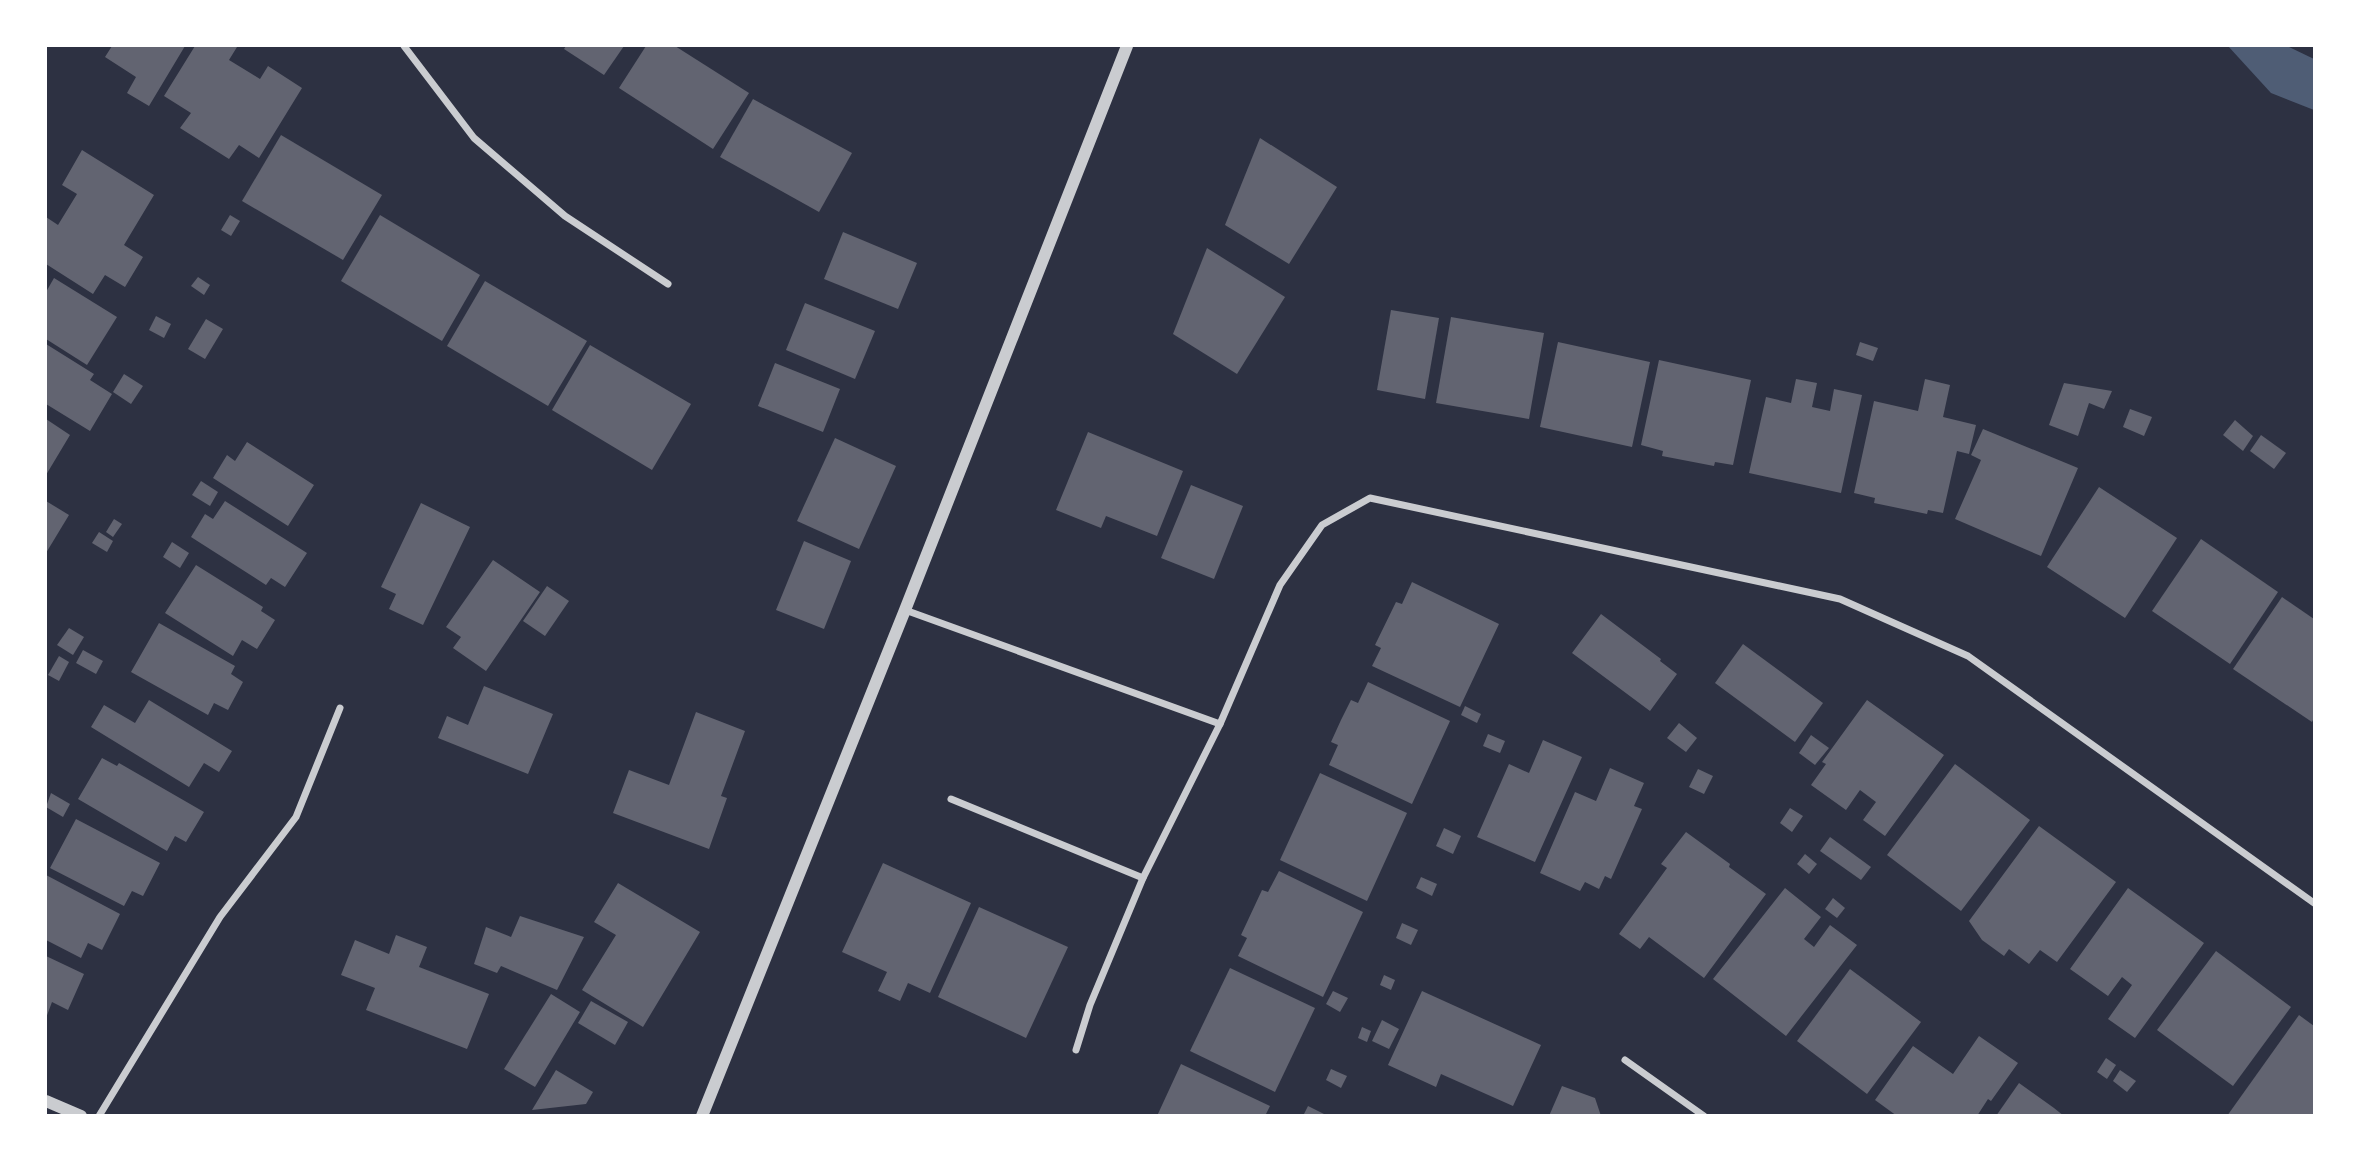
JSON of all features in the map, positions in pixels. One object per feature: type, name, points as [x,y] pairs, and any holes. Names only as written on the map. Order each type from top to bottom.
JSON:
[{"type":"street","points":[[404,46],[474,138],[565,216],[668,284]]},
{"type":"street","points":[[702,1115],[1127,46]]},
{"type":"street","points":[[1076,1050],[1090,1005],[1143,878],[1220,724],[1280,585],[1322,525],[1370,498],[1840,599],[1968,656],[2315,903]]},
{"type":"street","points":[[905,610],[1220,724]]},
{"type":"street","points":[[99,1115],[220,918],[296,817],[340,708]]},
{"type":"street","points":[[951,799],[1143,878]]},
{"type":"street","points":[[1625,1060],[1704,1115]]},
{"type":"street","points":[[46,1101],[81,1115]]},
{"type":"water","points":[[2228,46],[2287,46],[2314,59],[2314,110],[2271,93]]},
{"type":"building","points":[[112,46],[185,46],[149,106],[127,93],[136,77],[105,57]]},
{"type":"building","points":[[195,46],[235,46],[237,47],[229,60],[260,79],[268,66],[302,88],[259,158],[239,145],[229,159],[180,128],[191,113],[164,96]]},
{"type":"building","points":[[566,46],[624,46],[604,75],[564,49]]},
{"type":"building","points":[[646,46],[675,46],[749,93],[713,149],[619,88]]},
{"type":"building","points":[[753,99],[852,153],[819,212],[720,157]]},
{"type":"building","points":[[281,135],[382,195],[343,260],[242,201]]},
{"type":"building","points":[[1260,138],[1337,187],[1289,264],[1225,225]]},
{"type":"building","points":[[82,150],[154,195],[124,245],[143,257],[125,287],[105,275],[93,294],[46,264],[46,217],[58,225],[77,194],[62,185]]},
{"type":"building","points":[[230,215],[240,221],[231,236],[221,230]]},
{"type":"building","points":[[380,215],[480,275],[442,341],[341,281]]},
{"type":"building","points":[[843,232],[917,263],[898,309],[824,279]]},
{"type":"building","points":[[1207,248],[1285,297],[1237,374],[1173,334]]},
{"type":"building","points":[[198,277],[210,285],[204,295],[191,286]]},
{"type":"building","points":[[54,278],[117,317],[87,365],[46,339],[46,292]]},
{"type":"building","points":[[485,281],[587,341],[548,406],[447,346]]},
{"type":"building","points":[[805,303],[875,331],[855,379],[786,350]]},
{"type":"building","points":[[1391,310],[1439,318],[1425,399],[1377,390]]},
{"type":"building","points":[[156,316],[171,324],[164,338],[149,330]]},
{"type":"building","points":[[1451,317],[1544,333],[1529,419],[1436,403]]},
{"type":"building","points":[[206,319],[223,329],[205,359],[188,349]]},
{"type":"building","points":[[1558,342],[1650,362],[1632,447],[1540,427]]},
{"type":"building","points":[[1860,342],[1878,348],[1873,361],[1856,355]]},
{"type":"building","points":[[46,344],[94,374],[90,380],[112,394],[90,431],[46,404]]},
{"type":"building","points":[[590,345],[691,404],[652,470],[552,410]]},
{"type":"building","points":[[1659,360],[1751,380],[1733,465],[1715,462],[1714,466],[1662,456],[1663,451],[1641,445]]},
{"type":"building","points":[[775,363],[840,389],[823,432],[758,406]]},
{"type":"building","points":[[124,374],[143,386],[131,404],[113,392]]},
{"type":"building","points":[[1796,379],[1817,383],[1812,407],[1830,411],[1834,389],[1862,395],[1841,493],[1749,473],[1766,397],[1791,403]]},
{"type":"building","points":[[1925,379],[1950,385],[1943,417],[1976,425],[1969,454],[1957,451],[1943,513],[1928,510],[1927,514],[1874,503],[1875,498],[1854,493],[1874,401],[1918,411]]},
{"type":"building","points":[[2064,383],[2112,391],[2104,409],[2089,403],[2078,436],[2049,425]]},
{"type":"building","points":[[2130,409],[2152,417],[2144,436],[2123,427]]},
{"type":"building","points":[[46,419],[70,435],[46,475]]},
{"type":"building","points":[[2235,420],[2253,436],[2243,451],[2223,435]]},
{"type":"building","points":[[1983,429],[2078,468],[2041,556],[1955,519],[1981,460],[1971,455]]},
{"type":"building","points":[[1088,432],[1183,471],[1157,536],[1106,516],[1101,528],[1056,510]]},
{"type":"building","points":[[2261,435],[2286,453],[2274,469],[2250,451]]},
{"type":"building","points":[[835,438],[896,466],[859,549],[797,521]]},
{"type":"building","points":[[247,442],[314,485],[288,526],[213,478],[227,455],[235,461]]},
{"type":"building","points":[[201,481],[218,492],[210,506],[192,495]]},
{"type":"building","points":[[1191,485],[1243,506],[1214,579],[1161,558]]},
{"type":"building","points":[[2099,487],[2177,538],[2125,618],[2047,567]]},
{"type":"building","points":[[46,501],[69,515],[46,553]]},
{"type":"building","points":[[225,501],[307,553],[285,587],[271,578],[266,585],[191,537],[205,514],[213,519]]},
{"type":"building","points":[[421,503],[470,527],[423,625],[389,609],[396,594],[381,587]]},
{"type":"building","points":[[114,519],[122,524],[113,537],[106,532]]},
{"type":"building","points":[[99,532],[113,541],[107,552],[92,543]]},
{"type":"building","points":[[2201,539],[2278,592],[2230,664],[2152,611]]},
{"type":"building","points":[[804,541],[851,561],[824,629],[776,610]]},
{"type":"building","points":[[172,542],[189,553],[180,568],[163,557]]},
{"type":"building","points":[[493,560],[540,592],[486,671],[453,648],[461,637],[446,627]]},
{"type":"building","points":[[196,565],[263,607],[261,611],[275,620],[257,649],[242,640],[233,656],[165,613]]},
{"type":"building","points":[[1412,582],[1499,624],[1460,707],[1372,666],[1381,648],[1375,645],[1396,602],[1402,604]]},
{"type":"building","points":[[547,586],[569,601],[545,636],[523,621]]},
{"type":"building","points":[[2282,597],[2314,619],[2312,722],[2233,669]]},
{"type":"building","points":[[1601,614],[1677,674],[1650,711],[1572,653]]},
{"type":"building","points":[[159,623],[235,666],[231,674],[243,682],[228,710],[214,703],[208,715],[131,672]]},
{"type":"building","points":[[69,628],[84,637],[73,655],[57,645]]},
{"type":"building","points":[[1743,644],[1823,703],[1795,742],[1715,683]]},
{"type":"building","points":[[83,650],[103,661],[96,674],[76,663]]},
{"type":"building","points":[[59,656],[69,662],[59,681],[48,675]]},
{"type":"building","points":[[1368,682],[1450,721],[1412,804],[1329,765],[1338,745],[1331,742],[1341,720],[1351,700],[1358,703]]},
{"type":"building","points":[[484,686],[553,714],[528,774],[438,738],[447,716],[468,725]]},
{"type":"building","points":[[149,700],[232,751],[219,772],[204,763],[189,787],[91,727],[104,705],[135,723]]},
{"type":"building","points":[[1867,700],[1944,755],[1885,836],[1863,820],[1876,802],[1860,790],[1846,810],[1811,785],[1826,764],[1822,762]]},
{"type":"building","points":[[1465,706],[1481,714],[1477,723],[1461,715]]},
{"type":"building","points":[[696,712],[745,731],[721,796],[727,798],[709,849],[613,813],[629,770],[669,785]]},
{"type":"building","points":[[1679,723],[1697,738],[1686,752],[1667,738]]},
{"type":"building","points":[[1488,734],[1505,741],[1500,753],[1483,746]]},
{"type":"building","points":[[1811,735],[1829,748],[1815,765],[1799,753]]},
{"type":"building","points":[[1543,740],[1582,757],[1535,862],[1477,837],[1509,764],[1529,773]]},
{"type":"building","points":[[102,758],[117,766],[119,763],[204,812],[186,842],[175,836],[167,851],[78,799]]},
{"type":"building","points":[[1955,764],[2030,820],[1961,911],[1887,855]]},
{"type":"building","points":[[1610,768],[1644,783],[1634,806],[1642,809],[1611,879],[1605,876],[1599,889],[1585,882],[1580,891],[1540,873],[1575,792],[1596,801]]},
{"type":"building","points":[[1698,769],[1713,776],[1704,794],[1689,787]]},
{"type":"building","points":[[1320,773],[1407,813],[1367,901],[1280,860]]},
{"type":"building","points":[[51,793],[70,804],[63,817],[46,807]]},
{"type":"building","points":[[1790,808],[1803,816],[1792,832],[1780,823]]},
{"type":"building","points":[[76,819],[160,863],[143,896],[132,891],[124,906],[50,868]]},
{"type":"building","points":[[2039,826],[2116,882],[2057,962],[2040,950],[2029,964],[2009,949],[2004,956],[1982,940],[1969,921]]},
{"type":"building","points":[[1444,828],[1461,836],[1453,854],[1436,846]]},
{"type":"building","points":[[1686,832],[1766,894],[1704,978],[1649,937],[1640,949],[1619,934],[1667,868],[1661,864]]},
{"type":"building","points":[[1830,837],[1871,867],[1861,880],[1820,851]]},
{"type":"building","points":[[1805,854],[1817,864],[1809,874],[1797,864]]},
{"type":"building","points":[[883,863],[971,903],[930,993],[908,983],[900,1001],[878,991],[887,972],[842,952]]},
{"type":"building","points":[[1279,871],[1363,912],[1323,997],[1238,956],[1247,938],[1241,935],[1262,890],[1268,892]]},
{"type":"building","points":[[46,875],[120,914],[102,950],[88,943],[81,958],[46,940]]},
{"type":"building","points":[[1421,877],[1437,884],[1432,896],[1416,888]]},
{"type":"building","points":[[618,883],[700,932],[643,1027],[582,990],[616,935],[594,922]]},
{"type":"building","points":[[1785,888],[1821,917],[1804,939],[1814,947],[1830,925],[1857,945],[1786,1036],[1713,979]]},
{"type":"building","points":[[2128,888],[2204,943],[2135,1038],[2108,1019],[2132,985],[2122,977],[2108,996],[2070,969]]},
{"type":"building","points":[[1833,898],[1845,908],[1837,918],[1825,909]]},
{"type":"building","points":[[979,907],[1068,947],[1026,1038],[938,997]]},
{"type":"building","points":[[520,916],[584,937],[557,990],[501,966],[497,973],[474,964],[486,927],[511,937]]},
{"type":"building","points":[[1402,923],[1418,930],[1411,945],[1396,938]]},
{"type":"building","points":[[396,935],[427,947],[419,967],[489,994],[467,1049],[366,1010],[375,988],[341,975],[355,940],[389,954]]},
{"type":"building","points":[[2216,951],[2291,1007],[2233,1086],[2157,1030]]},
{"type":"building","points":[[46,956],[84,974],[68,1010],[52,1002],[46,1018]]},
{"type":"building","points":[[1230,968],[1315,1008],[1275,1092],[1190,1051]]},
{"type":"building","points":[[1850,969],[1921,1022],[1867,1094],[1797,1041]]},
{"type":"building","points":[[1384,975],[1395,980],[1391,990],[1380,985]]},
{"type":"building","points":[[1333,991],[1348,998],[1340,1012],[1326,1004]]},
{"type":"building","points":[[1422,991],[1541,1045],[1513,1106],[1441,1074],[1436,1087],[1388,1065]]},
{"type":"building","points":[[551,994],[580,1012],[535,1087],[504,1069]]},
{"type":"building","points":[[591,1001],[628,1022],[615,1045],[578,1023]]},
{"type":"building","points":[[2299,1015],[2314,1026],[2314,1116],[2227,1116]]},
{"type":"building","points":[[1382,1020],[1399,1029],[1389,1049],[1372,1041]]},
{"type":"building","points":[[1362,1027],[1371,1031],[1367,1042],[1358,1038]]},
{"type":"building","points":[[1979,1036],[2018,1063],[1977,1116],[1897,1116],[1875,1100],[1913,1046],[1953,1074]]},
{"type":"building","points":[[2106,1058],[2116,1065],[2107,1079],[2097,1072]]},
{"type":"building","points":[[1181,1064],[1270,1106],[1265,1116],[1157,1116]]},
{"type":"building","points":[[1331,1069],[1347,1076],[1341,1088],[1326,1080]]},
{"type":"building","points":[[556,1070],[593,1092],[586,1104],[532,1110]]},
{"type":"building","points":[[2120,1070],[2136,1081],[2127,1092],[2113,1081]]},
{"type":"building","points":[[2019,1083],[2054,1108],[2064,1116],[1996,1116]]},
{"type":"building","points":[[1562,1086],[1595,1098],[1601,1116],[1549,1116]]},
{"type":"building","points":[[1308,1106],[1328,1116],[1303,1116]]}]
